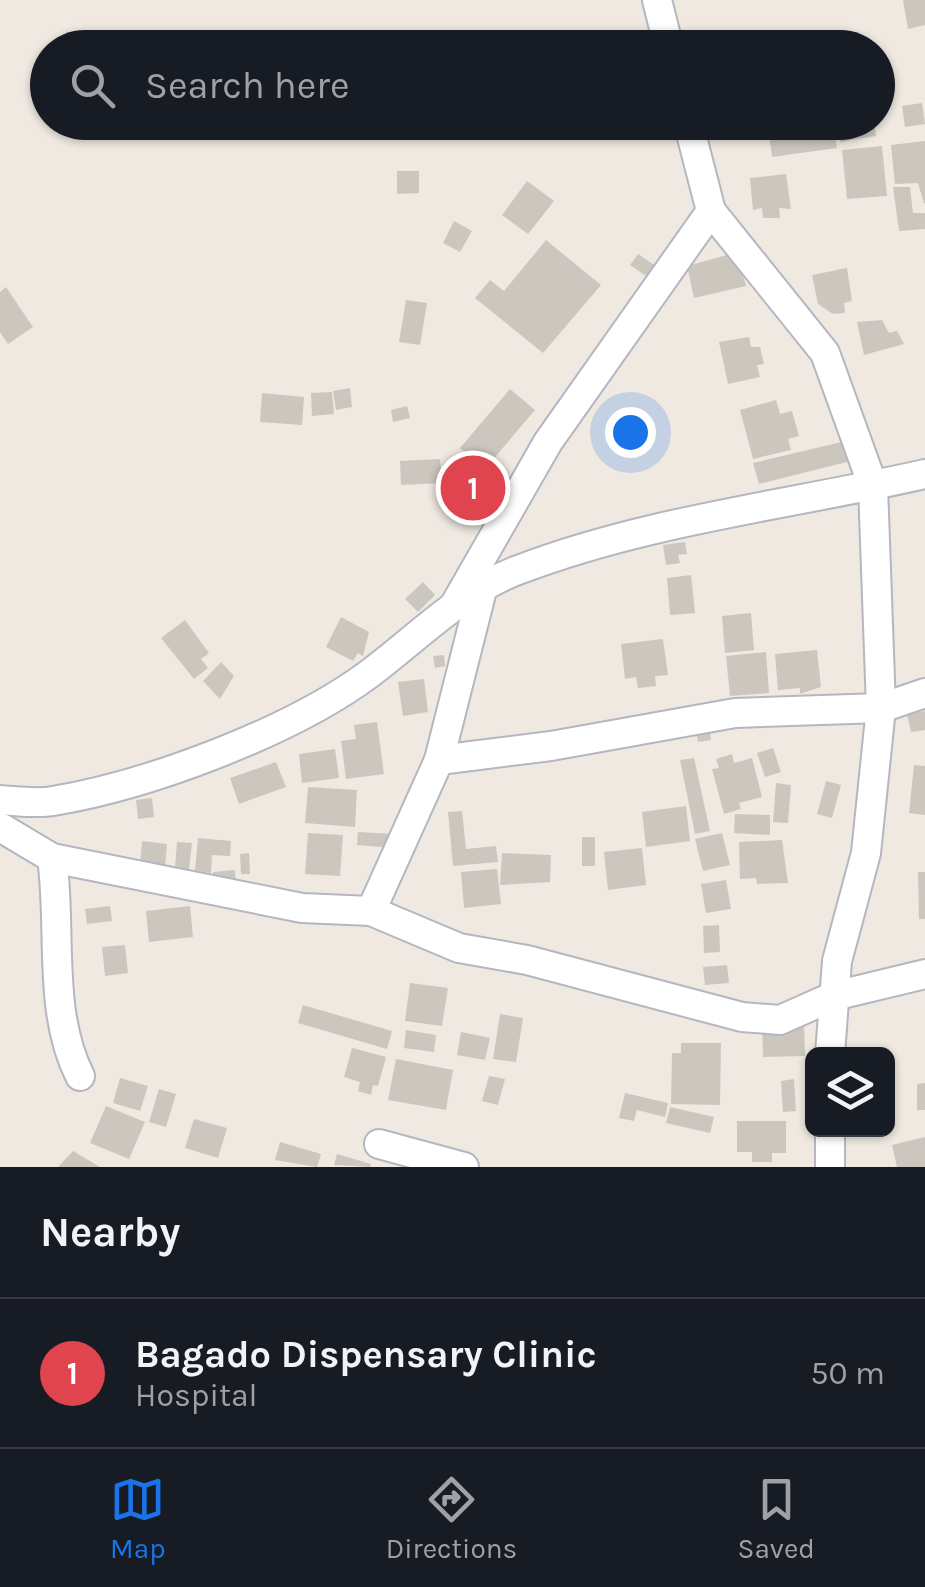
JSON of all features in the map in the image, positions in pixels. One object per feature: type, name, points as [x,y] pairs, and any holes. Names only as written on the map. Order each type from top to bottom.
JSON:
[{"type":"street","points":[[657,0],[664,30]]},
{"type":"street","points":[[693,140],[711,212],[826,352],[873,486],[880,708],[866,852],[836,961],[830,1047]]},
{"type":"street","points":[[454,607],[548,442],[711,212]]},
{"type":"street","points":[[0,800],[50,802],[162,770],[286,726],[366,676],[454,607],[514,571],[636,532],[925,474]]},
{"type":"street","points":[[371,911],[439,760],[482,590]]},
{"type":"street","points":[[439,760],[551,746],[735,714],[880,708],[925,693]]},
{"type":"street","points":[[0,826],[52,858],[302,908],[371,911],[459,948],[528,960],[742,1017],[780,1020],[834,996],[925,974]]},
{"type":"street","points":[[52,858],[64,1022],[69,1054],[80,1076]]},
{"type":"street","points":[[830,1137],[830,1167]]},
{"type":"street","points":[[379,1144],[464,1167]]},
{"type":"building","points":[[903,0],[925,0],[925,25],[908,29]]},
{"type":"building","points":[[922,103],[925,124],[905,127],[902,106]]},
{"type":"building","points":[[770,140],[836,140],[837,148],[772,157]]},
{"type":"building","points":[[925,141],[924,204],[918,183],[895,184],[891,145]]},
{"type":"building","points":[[882,146],[887,196],[847,199],[842,150]]},
{"type":"building","points":[[397,171],[419,171],[419,193],[397,194]]},
{"type":"building","points":[[786,174],[791,209],[779,208],[780,218],[763,218],[762,208],[753,210],[750,178]]},
{"type":"building","points":[[527,181],[554,201],[528,234],[502,215]]},
{"type":"building","points":[[893,187],[910,187],[913,213],[925,213],[925,229],[899,231]]},
{"type":"building","points":[[454,221],[472,231],[460,252],[443,243]]},
{"type":"building","points":[[546,240],[601,285],[543,353],[475,298],[490,280],[504,291]]},
{"type":"building","points":[[638,254],[656,266],[649,278],[630,265]]},
{"type":"building","points":[[727,255],[741,268],[746,286],[694,298],[687,266]]},
{"type":"building","points":[[847,268],[852,301],[844,303],[845,313],[833,314],[818,304],[812,275]]},
{"type":"building","points":[[6,287],[33,327],[8,344],[0,332],[0,292]]},
{"type":"building","points":[[406,300],[427,303],[420,345],[399,342]]},
{"type":"building","points":[[882,320],[889,333],[897,331],[904,344],[864,355],[857,322]]},
{"type":"building","points":[[749,337],[751,347],[760,347],[764,364],[757,365],[760,377],[728,384],[719,342]]},
{"type":"building","points":[[350,388],[352,407],[336,410],[333,391]]},
{"type":"building","points":[[510,389],[535,410],[485,469],[460,448]]},
{"type":"building","points":[[332,392],[334,414],[312,416],[311,393]]},
{"type":"building","points":[[262,393],[304,397],[302,425],[260,422]]},
{"type":"building","points":[[776,400],[780,414],[792,411],[799,436],[788,439],[791,450],[753,459],[740,410]]},
{"type":"building","points":[[407,406],[410,418],[393,422],[391,410]]},
{"type":"building","points":[[846,441],[851,461],[759,484],[753,463]]},
{"type":"building","points":[[440,459],[442,483],[401,485],[400,461]]},
{"type":"building","points":[[685,542],[687,554],[678,555],[680,563],[666,565],[663,545]]},
{"type":"building","points":[[691,575],[695,613],[670,615],[667,578]]},
{"type":"building","points":[[423,582],[435,595],[418,612],[405,599]]},
{"type":"building","points":[[751,613],[754,650],[725,653],[722,616]]},
{"type":"building","points":[[341,617],[369,632],[363,656],[358,653],[353,661],[326,647]]},
{"type":"building","points":[[185,620],[209,653],[201,659],[208,668],[194,679],[161,638]]},
{"type":"building","points":[[663,639],[668,675],[655,676],[656,686],[638,688],[636,677],[625,679],[621,644]]},
{"type":"building","points":[[817,650],[821,687],[800,694],[800,688],[778,690],[775,654]]},
{"type":"building","points":[[766,652],[769,693],[730,696],[726,656]]},
{"type":"building","points":[[444,655],[445,666],[435,668],[433,656]]},
{"type":"building","points":[[221,662],[234,676],[220,699],[203,681]]},
{"type":"building","points":[[424,679],[428,712],[403,716],[398,682]]},
{"type":"building","points":[[925,711],[925,730],[911,732],[907,714]]},
{"type":"building","points":[[377,722],[384,774],[346,779],[341,741],[356,739],[354,725]]},
{"type":"building","points":[[709,724],[711,740],[698,742],[695,727]]},
{"type":"building","points":[[773,748],[781,772],[765,777],[757,753]]},
{"type":"building","points":[[335,749],[339,778],[302,783],[299,754]]},
{"type":"building","points":[[732,754],[734,763],[752,758],[762,797],[739,803],[741,809],[724,814],[712,769],[719,768],[716,759]]},
{"type":"building","points":[[694,758],[710,831],[695,834],[680,760]]},
{"type":"building","points":[[276,762],[286,787],[239,804],[230,778]]},
{"type":"building","points":[[914,765],[925,766],[925,815],[909,813]]},
{"type":"building","points":[[826,781],[841,785],[832,818],[817,814]]},
{"type":"building","points":[[776,783],[791,785],[788,823],[773,822]]},
{"type":"building","points":[[308,787],[357,790],[355,827],[305,823]]},
{"type":"building","points":[[152,798],[154,817],[138,819],[136,800]]},
{"type":"building","points":[[686,806],[690,841],[646,847],[642,812]]},
{"type":"building","points":[[462,811],[466,849],[496,846],[498,862],[453,866],[448,812]]},
{"type":"building","points":[[735,814],[770,815],[770,835],[734,833]]},
{"type":"building","points":[[358,832],[395,834],[394,848],[357,845]]},
{"type":"building","points":[[308,833],[343,835],[340,876],[305,874]]},
{"type":"building","points":[[722,833],[730,865],[703,871],[695,839]]},
{"type":"building","points":[[582,837],[595,837],[595,866],[582,866]]},
{"type":"building","points":[[198,838],[231,841],[230,856],[212,855],[211,873],[195,871]]},
{"type":"building","points":[[782,840],[788,883],[757,884],[756,878],[740,879],[739,842]]},
{"type":"building","points":[[142,841],[167,844],[165,868],[140,866]]},
{"type":"building","points":[[177,842],[192,843],[189,869],[175,867]]},
{"type":"building","points":[[642,848],[646,885],[608,890],[604,852]]},
{"type":"building","points":[[249,853],[250,874],[241,874],[240,854]]},
{"type":"building","points":[[502,853],[551,855],[550,882],[500,885]]},
{"type":"building","points":[[497,869],[501,904],[464,908],[461,872]]},
{"type":"building","points":[[235,870],[236,883],[214,884],[213,872]]},
{"type":"building","points":[[918,872],[925,872],[925,919],[919,919]]},
{"type":"building","points":[[726,880],[731,909],[706,913],[701,884]]},
{"type":"building","points":[[110,906],[112,921],[87,924],[85,909]]},
{"type":"building","points":[[190,906],[193,937],[149,942],[146,911]]},
{"type":"building","points":[[719,925],[720,952],[704,953],[703,926]]},
{"type":"building","points":[[125,945],[128,973],[105,976],[102,947]]},
{"type":"building","points":[[727,965],[729,983],[705,985],[703,967]]},
{"type":"building","points":[[410,983],[448,988],[442,1026],[405,1021]]},
{"type":"building","points":[[303,1005],[392,1031],[387,1049],[298,1023]]},
{"type":"building","points":[[500,1014],[523,1018],[516,1062],[493,1059]]},
{"type":"building","points":[[804,1024],[805,1056],[763,1057],[762,1025]]},
{"type":"building","points":[[406,1030],[436,1035],[434,1052],[404,1048]]},
{"type":"building","points":[[461,1032],[490,1038],[485,1060],[457,1055]]},
{"type":"building","points":[[681,1043],[721,1043],[720,1105],[671,1104],[672,1053],[681,1053]]},
{"type":"building","points":[[352,1048],[386,1057],[378,1086],[373,1085],[371,1095],[358,1091],[360,1082],[344,1077]]},
{"type":"building","points":[[396,1059],[453,1070],[446,1110],[388,1100]]},
{"type":"building","points":[[489,1076],[505,1079],[498,1105],[482,1101]]},
{"type":"building","points":[[120,1078],[148,1086],[140,1111],[113,1103]]},
{"type":"building","points":[[794,1079],[796,1111],[783,1112],[781,1081]]},
{"type":"building","points":[[925,1083],[925,1110],[917,1110],[917,1084]]},
{"type":"building","points":[[159,1089],[176,1094],[166,1127],[149,1122]]},
{"type":"building","points":[[625,1093],[668,1103],[665,1117],[637,1110],[634,1121],[619,1118]]},
{"type":"building","points":[[106,1106],[145,1122],[129,1159],[90,1143]]},
{"type":"building","points":[[670,1107],[714,1117],[710,1133],[666,1123]]},
{"type":"building","points":[[194,1119],[227,1128],[218,1158],[185,1148]]},
{"type":"building","points":[[737,1121],[786,1121],[786,1153],[772,1153],[772,1162],[752,1162],[752,1152],[737,1152]]},
{"type":"building","points":[[925,1137],[925,1167],[897,1167],[892,1145]]},
{"type":"building","points":[[280,1142],[321,1154],[317,1167],[275,1160]]},
{"type":"building","points":[[73,1151],[100,1167],[58,1167]]},
{"type":"building","points":[[337,1154],[371,1164],[370,1167],[334,1165]]},
{"type":"place","name":"Bagado Dispensary Clinic","points":[[473,488]]}]
